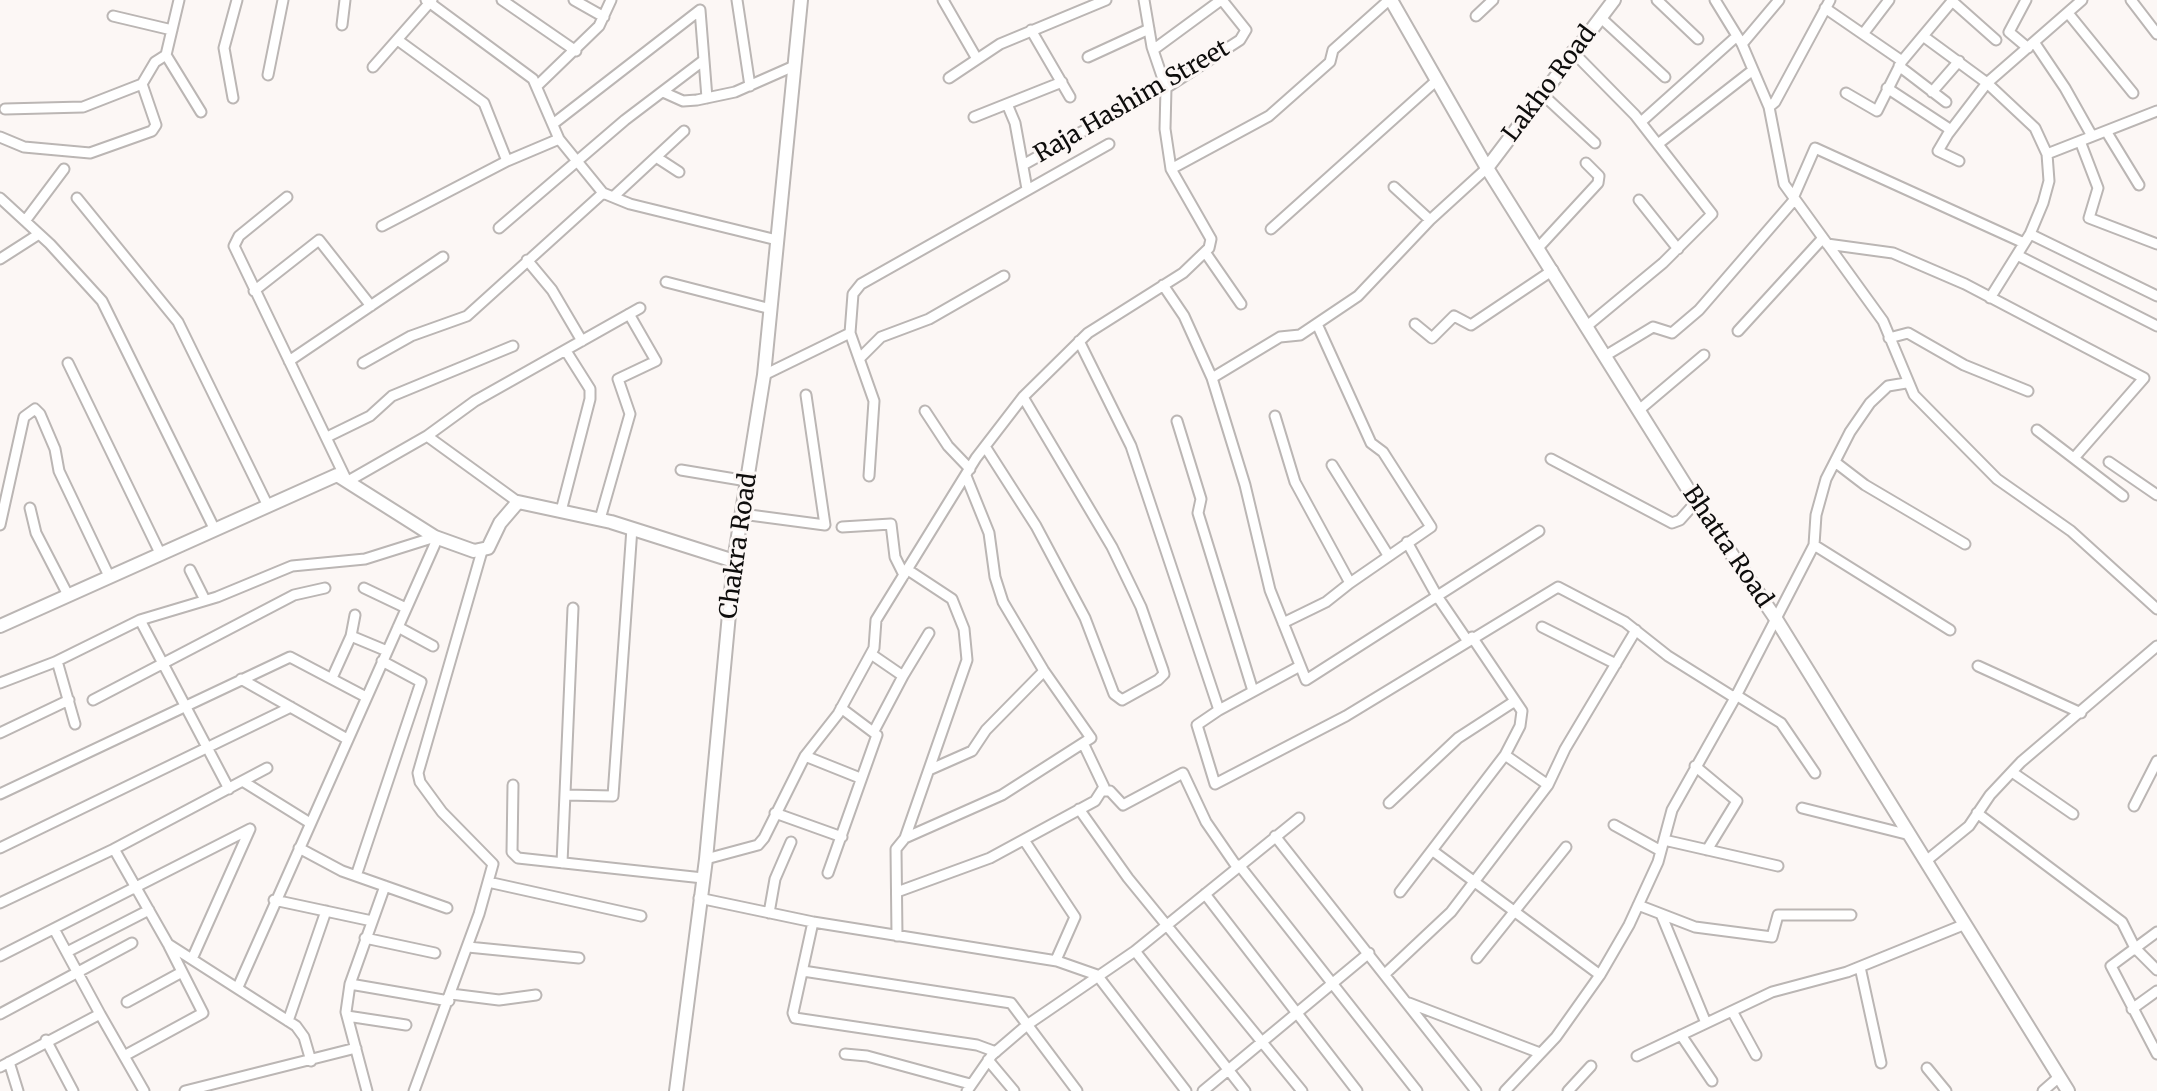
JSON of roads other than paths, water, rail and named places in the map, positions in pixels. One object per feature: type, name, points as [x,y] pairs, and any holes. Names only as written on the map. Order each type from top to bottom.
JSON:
[{"type":"main road","name":"Chakra Road","points":[[676,1091],[706,859],[734,561],[764,375],[801,0]]},
{"type":"main road","name":"Bhatta Road","points":[[1390,0],[1487,168],[1696,502],[1776,619],[2068,1091]]},
{"type":"main road","name":"Lakho Road","points":[[1487,168],[1572,51],[1614,0]]},
{"type":"main road","points":[[1,623],[327,476],[347,479],[435,537],[482,551],[488,548],[512,505],[518,502],[600,519],[734,561]]},
{"type":"street","points":[[5,109],[75,109],[142,84],[150,68],[166,55],[179,0]]},
{"type":"street","points":[[233,98],[224,48],[237,0]]},
{"type":"street","points":[[268,75],[283,0]]},
{"type":"street","points":[[342,25],[345,0]]},
{"type":"street","points":[[502,0],[576,51]]},
{"type":"street","points":[[574,0],[604,17]]},
{"type":"street","points":[[538,85],[576,51],[604,17],[611,0]]},
{"type":"street","points":[[737,0],[750,86]]},
{"type":"street","points":[[943,0],[977,59]]},
{"type":"street","points":[[949,78],[1031,30],[1106,0]]},
{"type":"street","points":[[1153,50],[1222,0]]},
{"type":"street","name":"Raja Hashim Street","points":[[1023,165],[1114,112],[1166,88],[1240,40],[1246,30],[1222,0]]},
{"type":"street","points":[[1171,169],[1269,116],[1330,62],[1333,50],[1390,0]]},
{"type":"street","points":[[1476,16],[1493,0]]},
{"type":"street","points":[[1657,0],[1698,39]]},
{"type":"street","points":[[1715,0],[1740,40],[1769,107],[1784,184],[1883,321],[1906,383],[1914,395],[1997,479],[2071,531],[2157,609]]},
{"type":"street","points":[[1641,122],[1740,40],[1779,0]]},
{"type":"street","points":[[1863,34],[1889,0]]},
{"type":"street","points":[[1846,93],[1877,111],[1900,64],[1953,0],[1996,40]]},
{"type":"street","points":[[1959,161],[1938,151],[1951,130],[1987,83],[2082,0]]},
{"type":"street","points":[[2131,0],[2157,34]]},
{"type":"street","points":[[373,67],[399,41],[429,1],[538,85],[559,139],[576,163],[608,195],[777,240]]},
{"type":"street","points":[[706,859],[758,845],[805,756],[841,708],[871,654],[876,620],[968,472],[1023,397],[1079,341],[1123,308],[1163,285],[1205,252],[1211,239],[1171,169],[1165,129],[1166,88],[1153,50],[1147,2]]},
{"type":"street","points":[[2021,2],[2009,32],[2031,45],[2065,88],[2092,136]]},
{"type":"street","points":[[1769,107],[1775,102],[1828,4],[1946,102]]},
{"type":"street","points":[[553,124],[700,10],[707,98]]},
{"type":"street","points":[[2068,13],[2133,93]]},
{"type":"street","points":[[113,16],[172,30]]},
{"type":"street","points":[[1600,17],[1665,77]]},
{"type":"street","points":[[1088,57],[1149,29]]},
{"type":"street","points":[[1031,30],[1070,97]]},
{"type":"street","points":[[1923,36],[1987,83],[2035,128],[2047,154],[2049,181],[2027,238],[1990,298]]},
{"type":"street","points":[[399,41],[484,103],[507,161]]},
{"type":"street","points":[[1572,51],[1641,122],[1712,214],[1678,249],[1587,326]]},
{"type":"street","points":[[166,55],[201,112]]},
{"type":"street","points":[[499,228],[704,60]]},
{"type":"street","points":[[1932,92],[1959,61]]},
{"type":"street","points":[[663,92],[683,101],[707,98],[750,86],[794,66]]},
{"type":"street","points":[[1658,144],[1753,70]]},
{"type":"street","points":[[1271,229],[1437,80]]},
{"type":"street","points":[[974,117],[1062,82]]},
{"type":"street","points":[[0,137],[24,147],[90,153],[126,141],[152,131],[156,125],[142,84]]},
{"type":"street","points":[[1887,88],[1951,130]]},
{"type":"street","points":[[1541,93],[1595,143]]},
{"type":"street","points":[[1007,104],[1015,123],[1027,189]]},
{"type":"street","points":[[2047,154],[2156,114]]},
{"type":"street","points":[[363,363],[411,336],[467,316],[527,260],[684,131]]},
{"type":"street","points":[[2106,131],[2139,185]]},
{"type":"street","points":[[382,226],[507,161],[559,139]]},
{"type":"street","points":[[2080,141],[2098,188],[2089,218],[2157,244]]},
{"type":"street","points":[[869,476],[874,401],[850,333],[850,305],[861,284],[1109,144]]},
{"type":"street","points":[[1605,356],[1653,327],[1672,333],[1699,310],[1794,197],[1815,148],[2157,296]]},
{"type":"street","points":[[656,157],[679,172]]},
{"type":"street","points":[[1538,248],[1598,183],[1599,176],[1586,163]]},
{"type":"street","points":[[1212,378],[1280,337],[1289,334],[1297,336],[1358,296],[1430,220],[1487,168]]},
{"type":"street","points":[[25,221],[64,169]]},
{"type":"street","points":[[1394,187],[1430,220]]},
{"type":"street","points":[[287,197],[235,242],[235,251],[347,479],[427,436],[475,401],[640,308]]},
{"type":"street","points":[[0,198],[102,301],[214,528]]},
{"type":"street","points":[[77,198],[178,322],[267,504]]},
{"type":"street","points":[[1639,200],[1678,249]]},
{"type":"street","points":[[0,259],[39,234]]},
{"type":"street","points":[[254,291],[319,240],[371,306]]},
{"type":"street","points":[[1825,241],[1893,253],[1990,298],[2144,378],[2074,458]]},
{"type":"street","points":[[1738,331],[1825,241]]},
{"type":"street","points":[[1205,252],[1241,304]]},
{"type":"street","points":[[2017,255],[2157,326]]},
{"type":"street","points":[[289,361],[443,257]]},
{"type":"street","points":[[527,260],[552,290],[582,341]]},
{"type":"street","points":[[1415,324],[1432,338],[1454,316],[1471,325],[1553,270]]},
{"type":"street","points":[[861,357],[881,337],[929,319],[1004,276]]},
{"type":"street","points":[[666,282],[771,309]]},
{"type":"street","points":[[1163,285],[1184,316],[1212,378],[1245,485],[1270,590],[1306,680],[1539,531]]},
{"type":"street","points":[[600,519],[630,414],[618,379],[656,361],[629,314]]},
{"type":"street","points":[[1283,623],[1326,602],[1431,527],[1385,456],[1371,443],[1317,324]]},
{"type":"street","points":[[764,375],[850,333]]},
{"type":"street","points":[[1889,338],[1908,333],[1964,365],[2028,391]]},
{"type":"street","points":[[1079,341],[1134,454],[1219,710]]},
{"type":"street","points":[[327,437],[370,416],[392,396],[513,346]]},
{"type":"street","points":[[561,511],[590,399],[590,389],[566,351]]},
{"type":"street","points":[[1639,410],[1704,355]]},
{"type":"street","points":[[68,363],[160,553]]},
{"type":"street","points":[[1509,1090],[1600,975],[1638,905],[1661,851],[1672,810],[1736,697],[1814,545],[1816,515],[1835,462],[1870,403],[1888,386],[1906,383]]},
{"type":"street","points":[[742,514],[825,525],[806,395]]},
{"type":"street","points":[[986,448],[1036,526],[1078,605],[1114,694],[1122,700],[1158,680],[1164,674],[1163,670],[1124,571],[1023,397]]},
{"type":"street","points":[[0,525],[24,417],[35,409],[45,425],[59,471],[109,576]]},
{"type":"street","points":[[905,838],[1002,795],[1091,738],[1044,671],[1003,602],[995,577],[989,533],[968,472],[925,411]]},
{"type":"street","points":[[1275,416],[1295,482],[1350,583]]},
{"type":"street","points":[[1177,421],[1201,499],[1198,513],[1253,691]]},
{"type":"street","points":[[2037,430],[2123,496]]},
{"type":"street","points":[[427,436],[518,502]]},
{"type":"street","points":[[1551,459],[1672,523],[1680,520],[1696,502]]},
{"type":"street","points":[[1835,462],[1865,485],[1965,544]]},
{"type":"street","points":[[2109,462],[2157,495]]},
{"type":"street","points":[[1332,465],[1388,555]]},
{"type":"street","points":[[681,470],[747,481]]},
{"type":"street","points":[[30,508],[36,533],[68,595]]},
{"type":"street","points":[[842,527],[891,524],[895,557],[906,572],[952,599],[964,629],[967,660],[905,838],[896,849],[897,936]]},
{"type":"street","points":[[565,795],[613,796],[632,528]]},
{"type":"street","points":[[0,683],[57,661],[140,620],[205,600],[292,566],[365,559],[435,537]]},
{"type":"street","points":[[238,987],[435,537]]},
{"type":"street","points":[[1400,892],[1505,755],[1520,726],[1522,711],[1437,596],[1407,542]]},
{"type":"street","points":[[1814,545],[1950,630]]},
{"type":"street","points":[[414,1091],[468,947],[493,864],[442,812],[420,782],[418,773],[482,551]]},
{"type":"street","points":[[190,570],[205,600]]},
{"type":"street","points":[[1300,666],[1197,725],[1215,784],[1346,716],[1558,587],[1636,630],[1659,650],[1781,723],[1815,773]]},
{"type":"street","points":[[93,700],[294,595],[325,588]]},
{"type":"street","points":[[364,588],[406,608]]},
{"type":"street","points":[[562,863],[573,608]]},
{"type":"street","points":[[332,678],[351,636],[355,615]]},
{"type":"street","points":[[140,620],[229,789]]},
{"type":"street","points":[[398,627],[433,646]]},
{"type":"street","points":[[1542,627],[1616,664]]},
{"type":"street","points":[[1385,974],[1451,912],[1548,785],[1565,749],[1636,630]]},
{"type":"street","points":[[874,731],[929,633]]},
{"type":"street","points":[[351,636],[421,682],[356,876]]},
{"type":"street","points":[[1926,861],[1969,826],[2012,772],[2157,646]]},
{"type":"street","points":[[871,654],[903,676]]},
{"type":"street","points":[[0,794],[290,657],[366,697]]},
{"type":"street","points":[[57,661],[75,724]]},
{"type":"street","points":[[1978,666],[2081,713]]},
{"type":"street","points":[[929,770],[972,751],[986,730],[1044,671]]},
{"type":"street","points":[[241,679],[347,739]]},
{"type":"street","points":[[0,733],[69,700]]},
{"type":"street","points":[[1389,803],[1458,738],[1515,701]]},
{"type":"street","points":[[0,848],[291,707]]},
{"type":"street","points":[[828,873],[877,735],[841,708]]},
{"type":"street","points":[[1084,745],[1104,791]]},
{"type":"street","points":[[1505,755],[1548,785]]},
{"type":"street","points":[[805,756],[860,778]]},
{"type":"street","points":[[2134,806],[2153,780],[2157,761]]},
{"type":"street","points":[[1695,766],[1737,801],[1707,850]]},
{"type":"street","points":[[0,903],[114,849],[267,768]]},
{"type":"street","points":[[2012,772],[2073,814]]},
{"type":"street","points":[[897,892],[990,858],[1095,801],[1104,791],[1110,791],[1123,805],[1183,773],[1206,822],[1238,866],[1417,1091]]},
{"type":"street","points":[[244,782],[310,823]]},
{"type":"street","points":[[513,785],[514,856],[703,878]]},
{"type":"street","points":[[1802,808],[1910,835]]},
{"type":"street","points":[[1079,809],[1128,878],[1302,1091]]},
{"type":"street","points":[[775,813],[842,837]]},
{"type":"street","points":[[1977,813],[2122,922],[2135,948],[2157,970]]},
{"type":"street","points":[[845,1054],[867,1056],[968,1088],[988,1060],[1027,1025],[1135,951],[1299,818]]},
{"type":"street","points":[[1614,825],[1661,851]]},
{"type":"street","points":[[0,956],[250,829],[192,959]]},
{"type":"street","points":[[1275,836],[1476,1091]]},
{"type":"street","points":[[1024,840],[1075,917],[1056,960]]},
{"type":"street","points":[[1664,840],[1778,866]]},
{"type":"street","points":[[769,913],[775,879],[791,842]]},
{"type":"street","points":[[1477,958],[1566,847]]},
{"type":"street","points":[[299,848],[356,876],[447,908]]},
{"type":"street","points":[[114,849],[203,1013],[124,1056]]},
{"type":"street","points":[[1433,851],[1600,975]]},
{"type":"street","points":[[488,882],[641,916]]},
{"type":"street","points":[[367,1091],[347,1016],[350,984],[385,886]]},
{"type":"street","points":[[1205,894],[1357,1091]]},
{"type":"street","points":[[699,898],[813,922],[1056,960],[1097,975],[1186,1091]]},
{"type":"street","points":[[274,900],[372,921]]},
{"type":"street","points":[[1638,905],[1695,927],[1772,937],[1778,915],[1851,915]]},
{"type":"street","points":[[67,952],[149,910]]},
{"type":"street","points":[[288,1021],[326,911]]},
{"type":"street","points":[[1661,914],[1706,1023]]},
{"type":"street","points":[[813,922],[795,1018],[977,1045],[996,1052]]},
{"type":"street","points":[[1637,1056],[1772,992],[1860,967],[1963,925]]},
{"type":"street","points":[[54,929],[144,1091]]},
{"type":"street","points":[[2157,932],[2111,966],[2157,1054]]},
{"type":"street","points":[[365,938],[435,953]]},
{"type":"street","points":[[0,1014],[132,943]]},
{"type":"street","points":[[168,944],[301,1031],[311,1061]]},
{"type":"street","points":[[468,947],[579,958]]},
{"type":"street","points":[[1135,951],[1245,1091]]},
{"type":"street","points":[[1203,1091],[1369,953]]},
{"type":"street","points":[[1860,967],[1881,1063]]},
{"type":"street","points":[[803,971],[1011,1003],[1077,1091]]},
{"type":"street","points":[[127,1002],[182,972]]},
{"type":"street","points":[[350,984],[499,1000],[536,995]]},
{"type":"street","points":[[2132,1009],[2157,991]]},
{"type":"street","points":[[1407,1002],[1540,1053]]},
{"type":"street","points":[[1732,1011],[1756,1055]]},
{"type":"street","points":[[18,1091],[5,1064],[100,1014]]},
{"type":"street","points":[[347,1016],[406,1025]]},
{"type":"street","points":[[1681,1035],[1712,1081]]},
{"type":"street","points":[[46,1040],[73,1091]]},
{"type":"street","points":[[185,1091],[356,1048]]},
{"type":"street","points":[[988,1060],[1014,1091]]},
{"type":"street","points":[[1568,1091],[1591,1066]]},
{"type":"street","points":[[1927,1068],[1946,1091]]},
{"type":"street","points":[[2043,1091],[2059,1077]]}]
